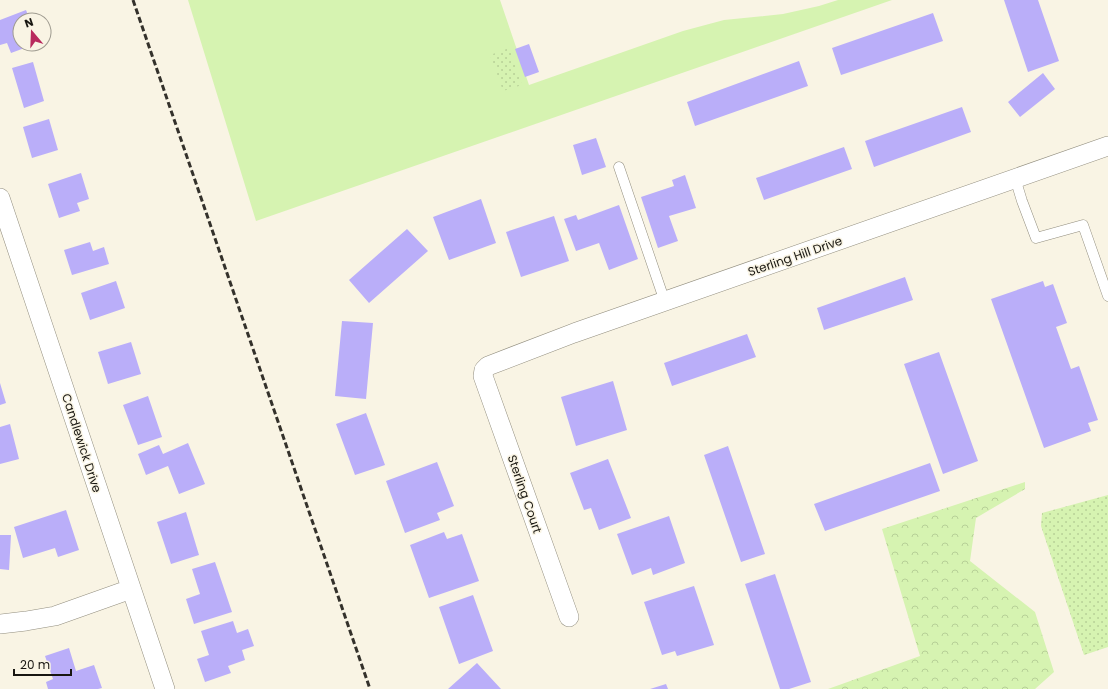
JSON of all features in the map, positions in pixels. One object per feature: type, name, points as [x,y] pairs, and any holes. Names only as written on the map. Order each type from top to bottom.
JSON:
[{"type":"street","name":"Sterling Hill Drive","points":[[484,370],[488,366],[567,336],[1108,146]]},
{"type":"street","name":"Candlewick Drive","points":[[0,198],[165,689]]},
{"type":"street","name":"Sterling Court","points":[[484,370],[483,376],[569,617]]},
{"type":"street","points":[[0,624],[55,616],[131,589]]},
{"type":"lane","points":[[619,167],[665,302]]},
{"type":"lane","points":[[1016,178],[1022,201],[1036,238],[1083,225],[1108,296]]},
{"type":"green space","points":[[188,0],[500,0],[529,85],[683,31],[724,20],[783,14],[838,0],[892,0],[256,221]]},
{"type":"green space","points":[[509,48],[522,85],[503,91],[490,55]]},
{"type":"green space","points":[[1025,482],[1025,489],[976,518],[970,561],[1035,612],[1054,672],[1035,689],[828,689],[920,656],[882,529]]},
{"type":"green space","points":[[1108,495],[1108,647],[1084,655],[1041,526],[1042,513]]},
{"type":"building","points":[[1004,0],[1038,0],[1059,61],[1028,72]]},
{"type":"building","points":[[933,13],[943,41],[841,75],[832,48]]},
{"type":"building","points":[[12,15],[12,52],[14,52],[11,53],[7,43],[0,45],[0,20]]},
{"type":"building","points":[[529,44],[539,72],[525,77],[515,49]]},
{"type":"building","points":[[799,61],[808,86],[695,126],[687,102]]},
{"type":"building","points":[[33,62],[44,101],[24,108],[12,68]]},
{"type":"building","points":[[1043,73],[1055,89],[1020,117],[1008,102]]},
{"type":"building","points":[[962,107],[971,132],[874,167],[865,141]]},
{"type":"building","points":[[49,119],[58,150],[32,158],[23,127]]},
{"type":"building","points":[[596,138],[606,167],[582,175],[573,145]]},
{"type":"building","points":[[844,147],[852,169],[764,200],[756,178]]},
{"type":"building","points":[[81,173],[89,199],[77,203],[80,211],[59,218],[48,184]]},
{"type":"building","points":[[685,175],[696,208],[669,216],[678,241],[658,248],[641,197],[674,186],[672,180]]},
{"type":"building","points":[[481,199],[496,243],[449,260],[433,217]]},
{"type":"building","points":[[619,205],[638,259],[609,270],[599,243],[576,251],[564,219],[576,215],[578,220]]},
{"type":"building","points":[[554,216],[569,261],[521,277],[506,232]]},
{"type":"building","points":[[407,229],[428,251],[369,303],[349,280]]},
{"type":"building","points":[[90,242],[93,251],[104,247],[109,264],[72,275],[64,250]]},
{"type":"building","points":[[905,277],[913,300],[824,330],[817,308]]},
{"type":"building","points":[[116,281],[125,308],[90,320],[81,293]]},
{"type":"building","points":[[1043,281],[1045,287],[1053,284],[1067,323],[1056,327],[1071,369],[1079,366],[1098,420],[1088,423],[1091,431],[1044,448],[991,299]]},
{"type":"building","points":[[342,321],[373,323],[366,399],[335,396]]},
{"type":"building","points":[[747,334],[756,357],[672,386],[664,363]]},
{"type":"building","points":[[131,342],[141,374],[108,384],[98,352]]},
{"type":"building","points":[[939,352],[978,461],[943,474],[904,364]]},
{"type":"building","points":[[613,381],[627,430],[576,446],[561,397]]},
{"type":"building","points":[[0,383],[6,403],[0,405]]},
{"type":"building","points":[[148,396],[162,437],[138,445],[123,405]]},
{"type":"building","points":[[366,413],[385,465],[355,475],[336,424]]},
{"type":"building","points":[[10,424],[19,459],[0,464],[0,427]]},
{"type":"building","points":[[188,443],[205,484],[179,494],[168,466],[146,475],[138,454],[159,445],[163,454]]},
{"type":"building","points":[[728,446],[765,554],[741,562],[704,455]]},
{"type":"building","points":[[608,459],[631,518],[599,530],[591,508],[584,510],[570,473]]},
{"type":"building","points":[[437,462],[454,506],[437,513],[440,520],[405,533],[386,481]]},
{"type":"building","points":[[930,463],[940,491],[825,531],[814,504]]},
{"type":"building","points":[[66,510],[79,550],[58,557],[55,548],[23,558],[14,527]]},
{"type":"building","points":[[186,512],[199,555],[171,564],[157,522]]},
{"type":"building","points":[[669,516],[685,563],[653,575],[651,568],[632,575],[617,534]]},
{"type":"building","points":[[444,532],[447,539],[462,534],[479,581],[429,598],[410,545]]},
{"type":"building","points":[[0,535],[11,535],[9,570],[0,569]]},
{"type":"building","points":[[215,562],[232,612],[194,624],[186,599],[200,594],[192,569]]},
{"type":"building","points":[[775,574],[811,682],[789,689],[780,689],[745,584]]},
{"type":"building","points":[[694,586],[714,645],[677,656],[675,651],[662,655],[644,602]]},
{"type":"building","points":[[473,595],[493,651],[459,664],[439,607]]},
{"type":"building","points":[[233,621],[237,633],[248,629],[254,646],[242,650],[245,660],[228,666],[231,673],[205,682],[197,659],[209,655],[201,631]]},
{"type":"building","points":[[69,648],[76,671],[94,665],[102,688],[48,689],[46,682],[53,679],[45,656]]},
{"type":"building","points":[[477,663],[501,689],[448,689]]},
{"type":"building","points":[[666,684],[668,689],[650,689]]},
{"type":"railway","points":[[133,0],[370,689]]}]
